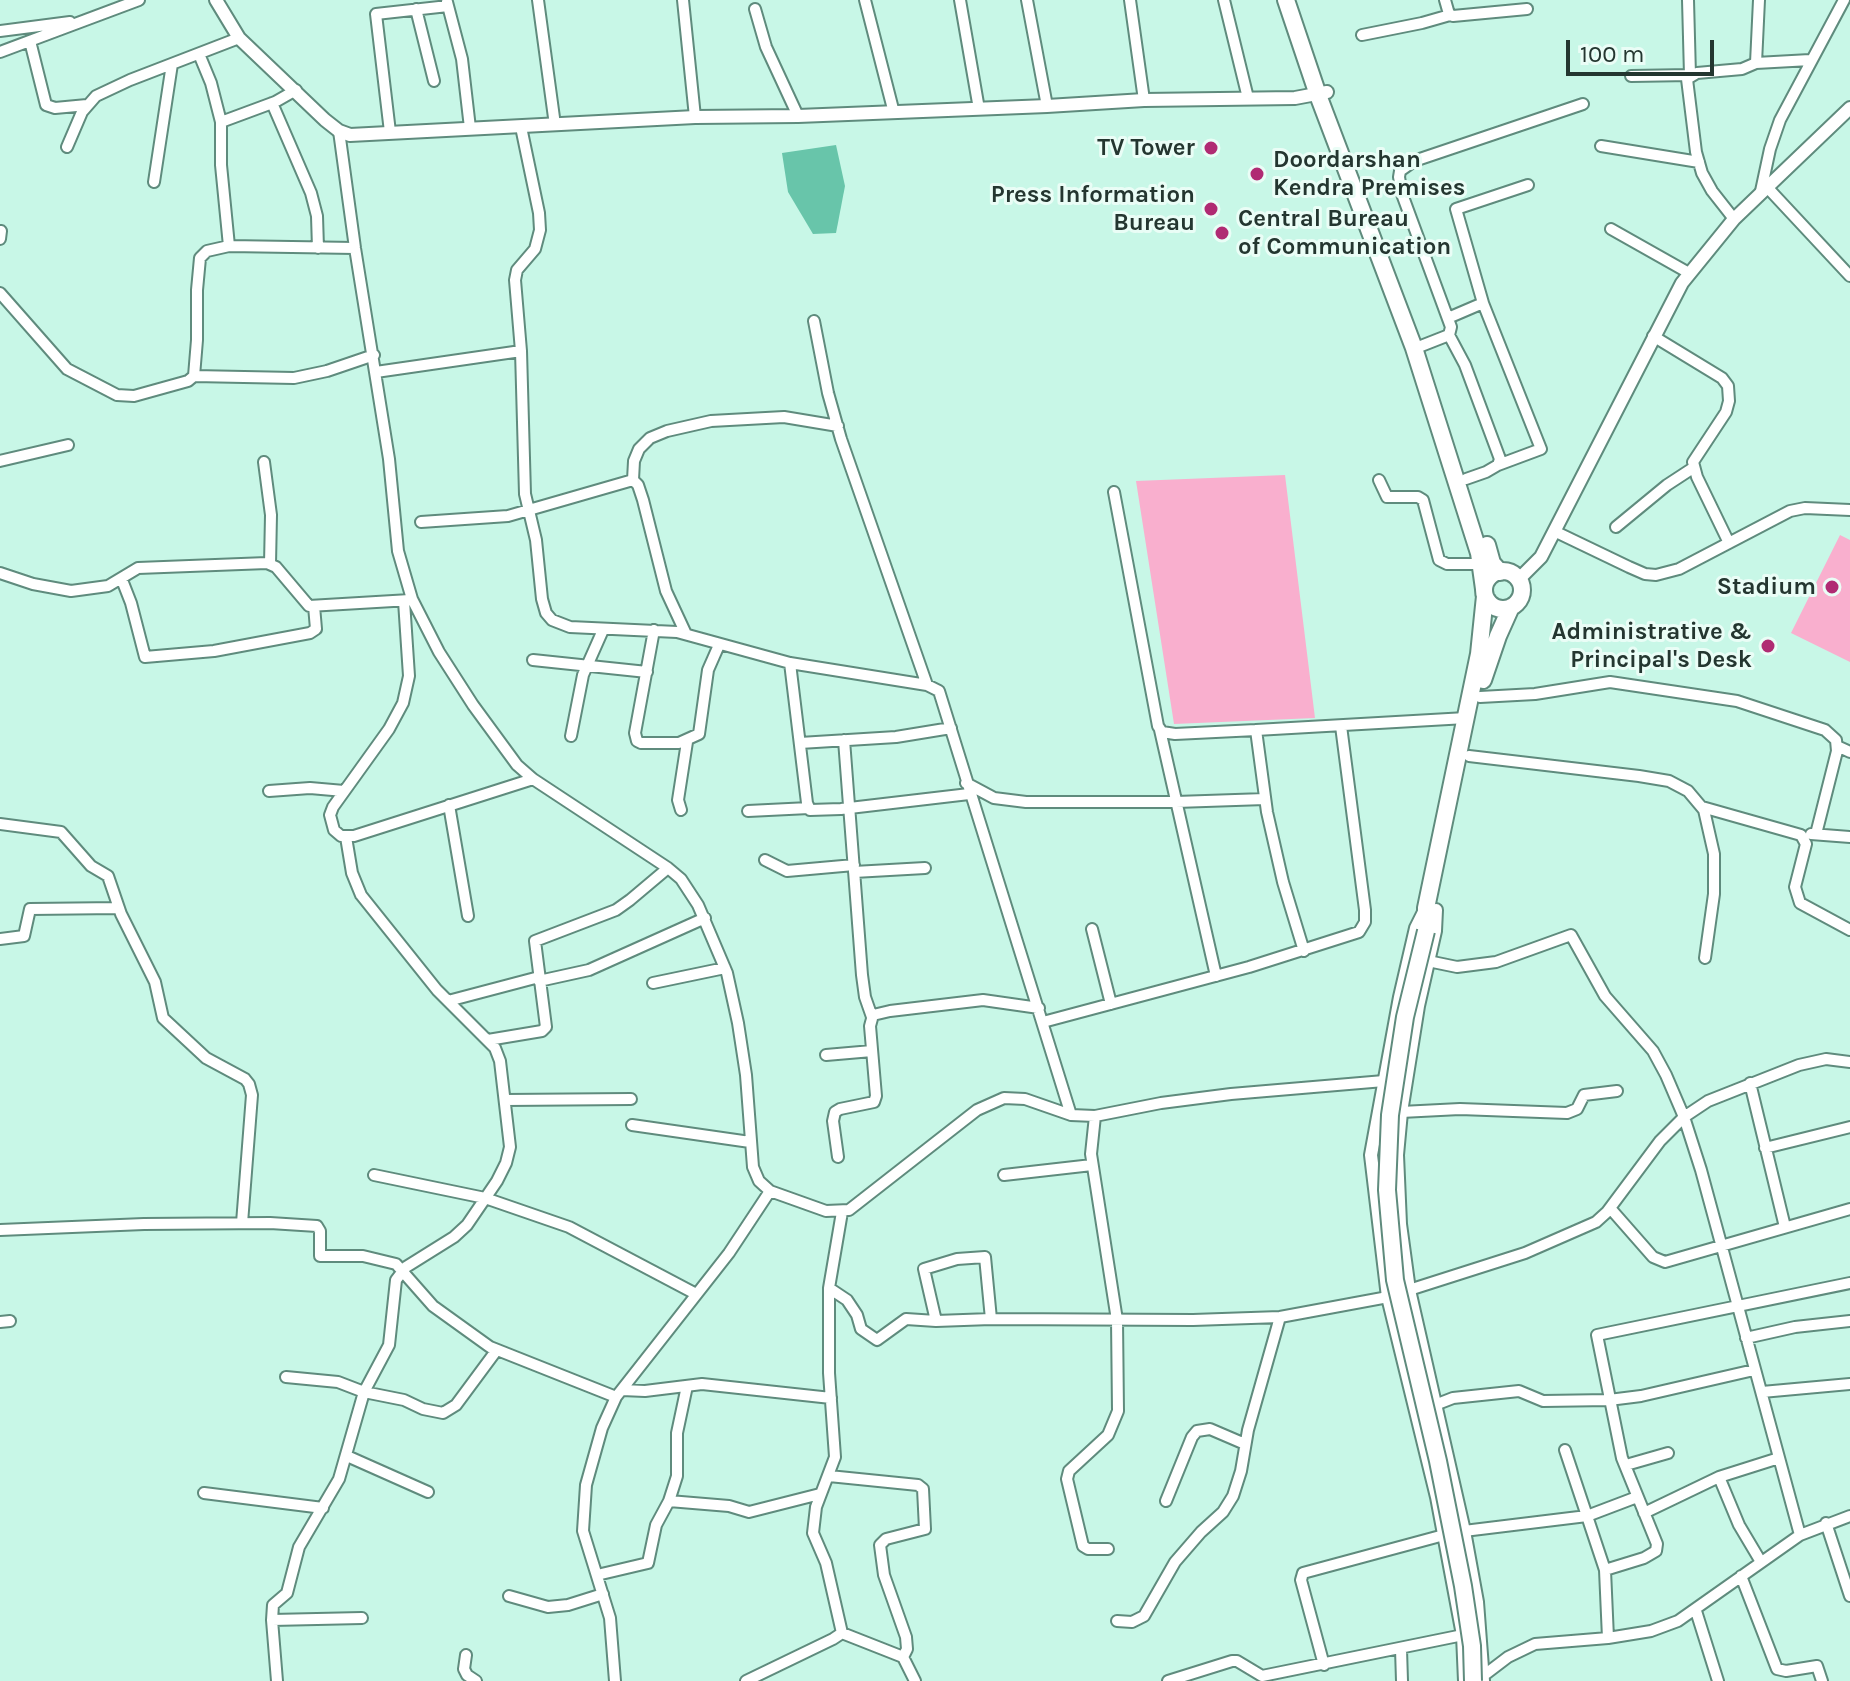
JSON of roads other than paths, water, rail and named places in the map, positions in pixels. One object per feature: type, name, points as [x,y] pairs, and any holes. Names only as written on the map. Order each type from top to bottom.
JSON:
[{"type":"main road","points":[[1286,0],[1421,346],[1492,563],[1500,572]]},
{"type":"main road","points":[[1296,0],[1323,94],[1414,348],[1481,564],[1484,592],[1482,640],[1431,909]]},
{"type":"main road","points":[[1474,1678],[1460,1570],[1438,1461],[1396,1289],[1387,1190],[1387,1138],[1405,1017],[1469,756],[1480,697],[1490,658],[1511,607],[1520,598],[1521,585],[1510,573],[1500,572],[1489,577],[1484,592],[1492,606],[1498,609],[1511,607]]},
{"type":"street","points":[[0,52],[114,5],[139,0]]},
{"type":"street","points":[[216,0],[239,38],[339,131],[350,135],[695,117],[894,113],[1323,94]]},
{"type":"street","points":[[538,0],[555,125]]},
{"type":"street","points":[[683,0],[695,117]]},
{"type":"street","points":[[879,0],[866,1],[894,113]]},
{"type":"street","points":[[960,0],[979,109]]},
{"type":"street","points":[[1027,0],[1047,106]]},
{"type":"street","points":[[1130,0],[1144,100]]},
{"type":"street","points":[[1224,0],[1248,98]]},
{"type":"street","points":[[1445,0],[1450,15]]},
{"type":"street","points":[[1688,0],[1690,75],[1687,85],[1699,162],[1712,191],[1734,219]]},
{"type":"street","points":[[1756,63],[1759,0]]},
{"type":"street","points":[[1764,189],[1770,149],[1780,120],[1844,0]]},
{"type":"street","points":[[390,132],[376,14],[447,3],[462,59],[470,128]]},
{"type":"street","points":[[1362,35],[1500,6],[1527,9]]},
{"type":"street","points":[[416,9],[434,81]]},
{"type":"street","points":[[755,9],[766,47],[798,116]]},
{"type":"street","points":[[0,31],[60,21],[76,22]]},
{"type":"street","points":[[67,147],[87,105],[107,89],[239,38]]},
{"type":"street","points":[[30,41],[46,105],[55,108],[87,105]]},
{"type":"street","points":[[199,54],[211,83],[221,122],[221,165],[229,246]]},
{"type":"street","points":[[1631,76],[1690,75],[1742,69],[1756,63],[1810,60]]},
{"type":"street","points":[[154,182],[172,64]]},
{"type":"street","points":[[221,122],[272,103],[296,90]]},
{"type":"street","points":[[272,103],[311,193],[317,216],[318,248]]},
{"type":"street","points":[[1498,465],[1500,459],[1465,365],[1449,335],[1448,318],[1402,194],[1400,171],[1414,161],[1583,104]]},
{"type":"street","points":[[1518,580],[1541,557],[1653,336],[1689,273],[1734,219],[1850,108]]},
{"type":"street","points":[[521,127],[540,230],[535,249],[517,270],[516,276],[527,510],[536,540],[546,613],[559,624],[603,630],[654,630],[686,634],[790,663],[927,685],[939,691],[1071,1115]]},
{"type":"street","points":[[339,131],[389,459],[398,551],[408,600],[409,676],[403,703],[389,729],[330,815],[334,830],[346,837],[533,779]]},
{"type":"street","points":[[1601,146],[1699,162]]},
{"type":"street","points":[[1466,479],[1541,449],[1483,303],[1456,209],[1528,185]]},
{"type":"street","points":[[1764,189],[1850,276]]},
{"type":"street","points":[[1611,229],[1689,273]]},
{"type":"street","points":[[0,239],[1,231]]},
{"type":"street","points":[[194,376],[200,258],[207,251],[229,246],[355,248]]},
{"type":"street","points":[[0,293],[67,369],[117,395],[145,393],[194,376],[294,378],[374,355]]},
{"type":"street","points":[[1448,318],[1483,303]]},
{"type":"street","points":[[814,321],[838,426],[927,685]]},
{"type":"street","points":[[1421,346],[1449,335]]},
{"type":"street","points":[[1653,336],[1722,378],[1728,386],[1726,412],[1695,456],[1693,468],[1729,543]]},
{"type":"street","points":[[376,372],[521,351]]},
{"type":"street","points":[[686,634],[666,591],[643,500],[633,480],[634,461],[639,449],[650,438],[667,431],[711,421],[784,417],[838,426]]},
{"type":"street","points":[[0,461],[68,445]]},
{"type":"street","points":[[264,462],[271,515],[270,564],[306,604],[408,600]]},
{"type":"street","points":[[1616,527],[1693,468]]},
{"type":"street","points":[[421,522],[503,517],[633,480]]},
{"type":"street","points":[[1379,480],[1387,497],[1418,497],[1423,500],[1439,560],[1447,564],[1481,564]]},
{"type":"street","points":[[1114,492],[1160,730],[1216,976]]},
{"type":"street","points":[[1554,531],[1629,567],[1650,575],[1665,574],[1799,508],[1849,511]]},
{"type":"street","points":[[0,573],[33,584],[71,591],[103,588],[122,580],[133,569],[145,567],[270,564]]},
{"type":"street","points":[[122,580],[145,657],[214,651],[310,633],[316,629],[314,606]]},
{"type":"street","points":[[408,600],[506,752],[533,779],[668,868],[690,891],[705,918],[725,968],[746,1075],[750,1142],[756,1175],[770,1191],[819,1209],[842,1212],[855,1206],[977,1110],[995,1101],[1025,1099],[1071,1115],[1095,1116],[1231,1094],[1384,1081]]},
{"type":"street","points":[[571,736],[579,692],[603,630]]},
{"type":"street","points":[[654,630],[635,733],[637,741],[651,744],[687,742],[702,730],[708,670],[719,645]]},
{"type":"street","points":[[533,660],[647,672]]},
{"type":"street","points":[[790,663],[809,808]]},
{"type":"street","points":[[1480,697],[1535,694],[1604,683],[1649,687],[1744,703],[1825,730],[1833,735],[1837,746],[1816,834]]},
{"type":"street","points":[[1160,730],[1175,734],[1466,718]]},
{"type":"street","points":[[1043,1022],[1304,951],[1353,936],[1363,928],[1365,922],[1341,726]]},
{"type":"street","points":[[800,743],[906,736],[951,728]]},
{"type":"street","points":[[1256,730],[1265,799],[1283,882],[1304,951]]},
{"type":"street","points":[[838,1157],[833,1121],[835,1112],[875,1100],[872,1017],[862,975],[844,740]]},
{"type":"street","points":[[681,810],[678,800],[687,742]]},
{"type":"street","points":[[1837,746],[1850,752]]},
{"type":"street","points":[[1469,756],[1669,781],[1688,791],[1702,807],[1713,848],[1715,877],[1705,958]]},
{"type":"street","points":[[269,791],[310,788],[344,791]]},
{"type":"street","points":[[748,811],[849,808],[968,788],[994,798],[1026,802],[1265,799]]},
{"type":"street","points":[[449,805],[468,916]]},
{"type":"street","points":[[1702,807],[1801,835],[1850,837]]},
{"type":"street","points":[[0,824],[61,832],[91,866],[108,876],[119,908],[155,982],[163,1018],[201,1054],[245,1079],[252,1089],[242,1223]]},
{"type":"street","points":[[1801,835],[1806,844],[1795,887],[1800,903],[1850,930]]},
{"type":"street","points":[[277,1681],[273,1605],[287,1593],[299,1547],[336,1485],[364,1392],[389,1345],[394,1287],[403,1270],[467,1225],[508,1156],[510,1137],[500,1061],[495,1048],[423,974],[361,895],[352,873],[346,837]]},
{"type":"street","points":[[765,860],[787,871],[925,868]]},
{"type":"street","points":[[488,1040],[544,1029],[546,1026],[537,939],[616,910],[668,868]]},
{"type":"street","points":[[0,939],[24,936],[30,909],[119,908]]},
{"type":"street","points":[[1431,909],[1435,931],[1418,1006],[1401,1112],[1398,1169],[1400,1224],[1409,1290],[1464,1531],[1477,1602],[1474,1678]]},
{"type":"street","points":[[1431,909],[1416,928],[1371,1155],[1388,1297],[1414,1397],[1474,1678]]},
{"type":"street","points":[[448,1001],[589,970],[705,918]]},
{"type":"street","points":[[1092,929],[1111,1004]]},
{"type":"street","points":[[1428,961],[1457,967],[1496,962],[1571,935],[1605,996],[1653,1051],[1684,1117],[1724,1247],[1800,1535]]},
{"type":"street","points":[[653,983],[725,968]]},
{"type":"street","points":[[872,1017],[890,1011],[963,1001],[999,1001],[1039,1008]]},
{"type":"street","points":[[826,1055],[872,1051]]},
{"type":"street","points":[[1409,1290],[1548,1244],[1596,1222],[1660,1141],[1684,1117],[1708,1101],[1812,1061],[1850,1062]]},
{"type":"street","points":[[1750,1083],[1785,1227]]},
{"type":"street","points":[[1401,1112],[1460,1109],[1567,1113],[1577,1109],[1584,1095],[1617,1091]]},
{"type":"street","points":[[505,1100],[631,1099]]},
{"type":"street","points":[[1095,1116],[1092,1165],[1117,1320],[1119,1399],[1114,1426],[1069,1471],[1067,1479],[1083,1546],[1108,1549]]},
{"type":"street","points":[[632,1125],[750,1142]]},
{"type":"street","points":[[1765,1148],[1850,1127]]},
{"type":"street","points":[[1004,1175],[1092,1165]]},
{"type":"street","points":[[1373,1171],[1398,1169]]},
{"type":"street","points":[[374,1175],[485,1198],[576,1230],[696,1294]]},
{"type":"street","points":[[615,1681],[610,1618],[584,1538],[583,1502],[602,1428],[619,1393],[750,1224],[770,1191]]},
{"type":"street","points":[[1610,1208],[1660,1262],[1724,1247],[1850,1209]]},
{"type":"street","points":[[842,1212],[829,1288],[831,1398],[836,1450],[820,1494],[813,1533],[826,1563],[842,1633],[903,1657],[915,1681]]},
{"type":"street","points":[[0,1230],[242,1223],[317,1226],[320,1231],[320,1256],[389,1261],[403,1270],[433,1306],[496,1351],[619,1393],[717,1385],[831,1398]]},
{"type":"street","points":[[936,1321],[924,1269],[957,1259],[985,1257],[991,1319]]},
{"type":"street","points":[[1605,1570],[1634,1563],[1656,1551],[1656,1541],[1626,1465],[1609,1400],[1597,1335],[1850,1283]]},
{"type":"street","points":[[829,1288],[847,1300],[857,1315],[861,1329],[877,1340],[906,1319],[1280,1317],[1388,1297]]},
{"type":"street","points":[[1117,1621],[1132,1622],[1144,1616],[1175,1562],[1223,1512],[1238,1483],[1245,1444],[1280,1317]]},
{"type":"street","points":[[1746,1338],[1795,1327],[1850,1321]]},
{"type":"street","points":[[286,1377],[338,1382],[364,1392],[404,1400],[423,1409],[448,1412],[496,1351]]},
{"type":"street","points":[[1435,1405],[1453,1398],[1519,1391],[1543,1401],[1609,1400],[1660,1392],[1754,1370]]},
{"type":"street","points":[[1762,1392],[1850,1384]]},
{"type":"street","points":[[597,1575],[648,1563],[656,1525],[669,1501],[677,1476],[677,1433],[687,1386]]},
{"type":"street","points":[[1166,1501],[1197,1431],[1210,1429],[1245,1444]]},
{"type":"street","points":[[1565,1450],[1605,1570],[1608,1638]]},
{"type":"street","points":[[1626,1465],[1668,1453]]},
{"type":"street","points":[[347,1456],[428,1492]]},
{"type":"street","points":[[1644,1513],[1719,1477],[1779,1458]]},
{"type":"street","points":[[829,1476],[918,1485],[924,1490],[925,1529],[886,1539],[880,1545],[888,1590],[906,1637],[907,1649],[903,1657]]},
{"type":"street","points":[[1719,1477],[1739,1525],[1761,1562]]},
{"type":"street","points":[[204,1493],[323,1508]]},
{"type":"street","points":[[669,1501],[729,1506],[749,1512],[820,1494]]},
{"type":"street","points":[[1464,1531],[1587,1516],[1637,1497]]},
{"type":"street","points":[[1474,1678],[1535,1644],[1608,1638],[1664,1627],[1696,1611],[1800,1535],[1850,1516]]},
{"type":"street","points":[[1826,1523],[1850,1596]]},
{"type":"street","points":[[1324,1665],[1301,1580],[1303,1573],[1444,1535]]},
{"type":"street","points":[[1741,1576],[1777,1669],[1786,1671],[1817,1666],[1822,1681]]},
{"type":"street","points":[[509,1596],[548,1607],[568,1605],[603,1594]]},
{"type":"street","points":[[1696,1611],[1718,1681]]},
{"type":"street","points":[[272,1620],[362,1618]]},
{"type":"street","points":[[746,1681],[842,1633]]},
{"type":"street","points":[[1168,1681],[1232,1661],[1237,1661],[1262,1679],[1463,1635]]},
{"type":"street","points":[[1401,1649],[1404,1663],[1402,1681]]},
{"type":"street","points":[[466,1655],[465,1672],[476,1681]]},
{"type":"place","name":"TV Tower","points":[[1211,148]]},
{"type":"place","name":"Doordarshan Kendra Premises","points":[[1257,174]]},
{"type":"place","name":"Press Information Bureau","points":[[1211,209]]},
{"type":"place","name":"Central Bureau of Communication","points":[[1222,233]]},
{"type":"place","name":"Stadium","points":[[1832,587]]},
{"type":"place","name":"Administrative & Principal's Desk","points":[[1768,646]]}]
